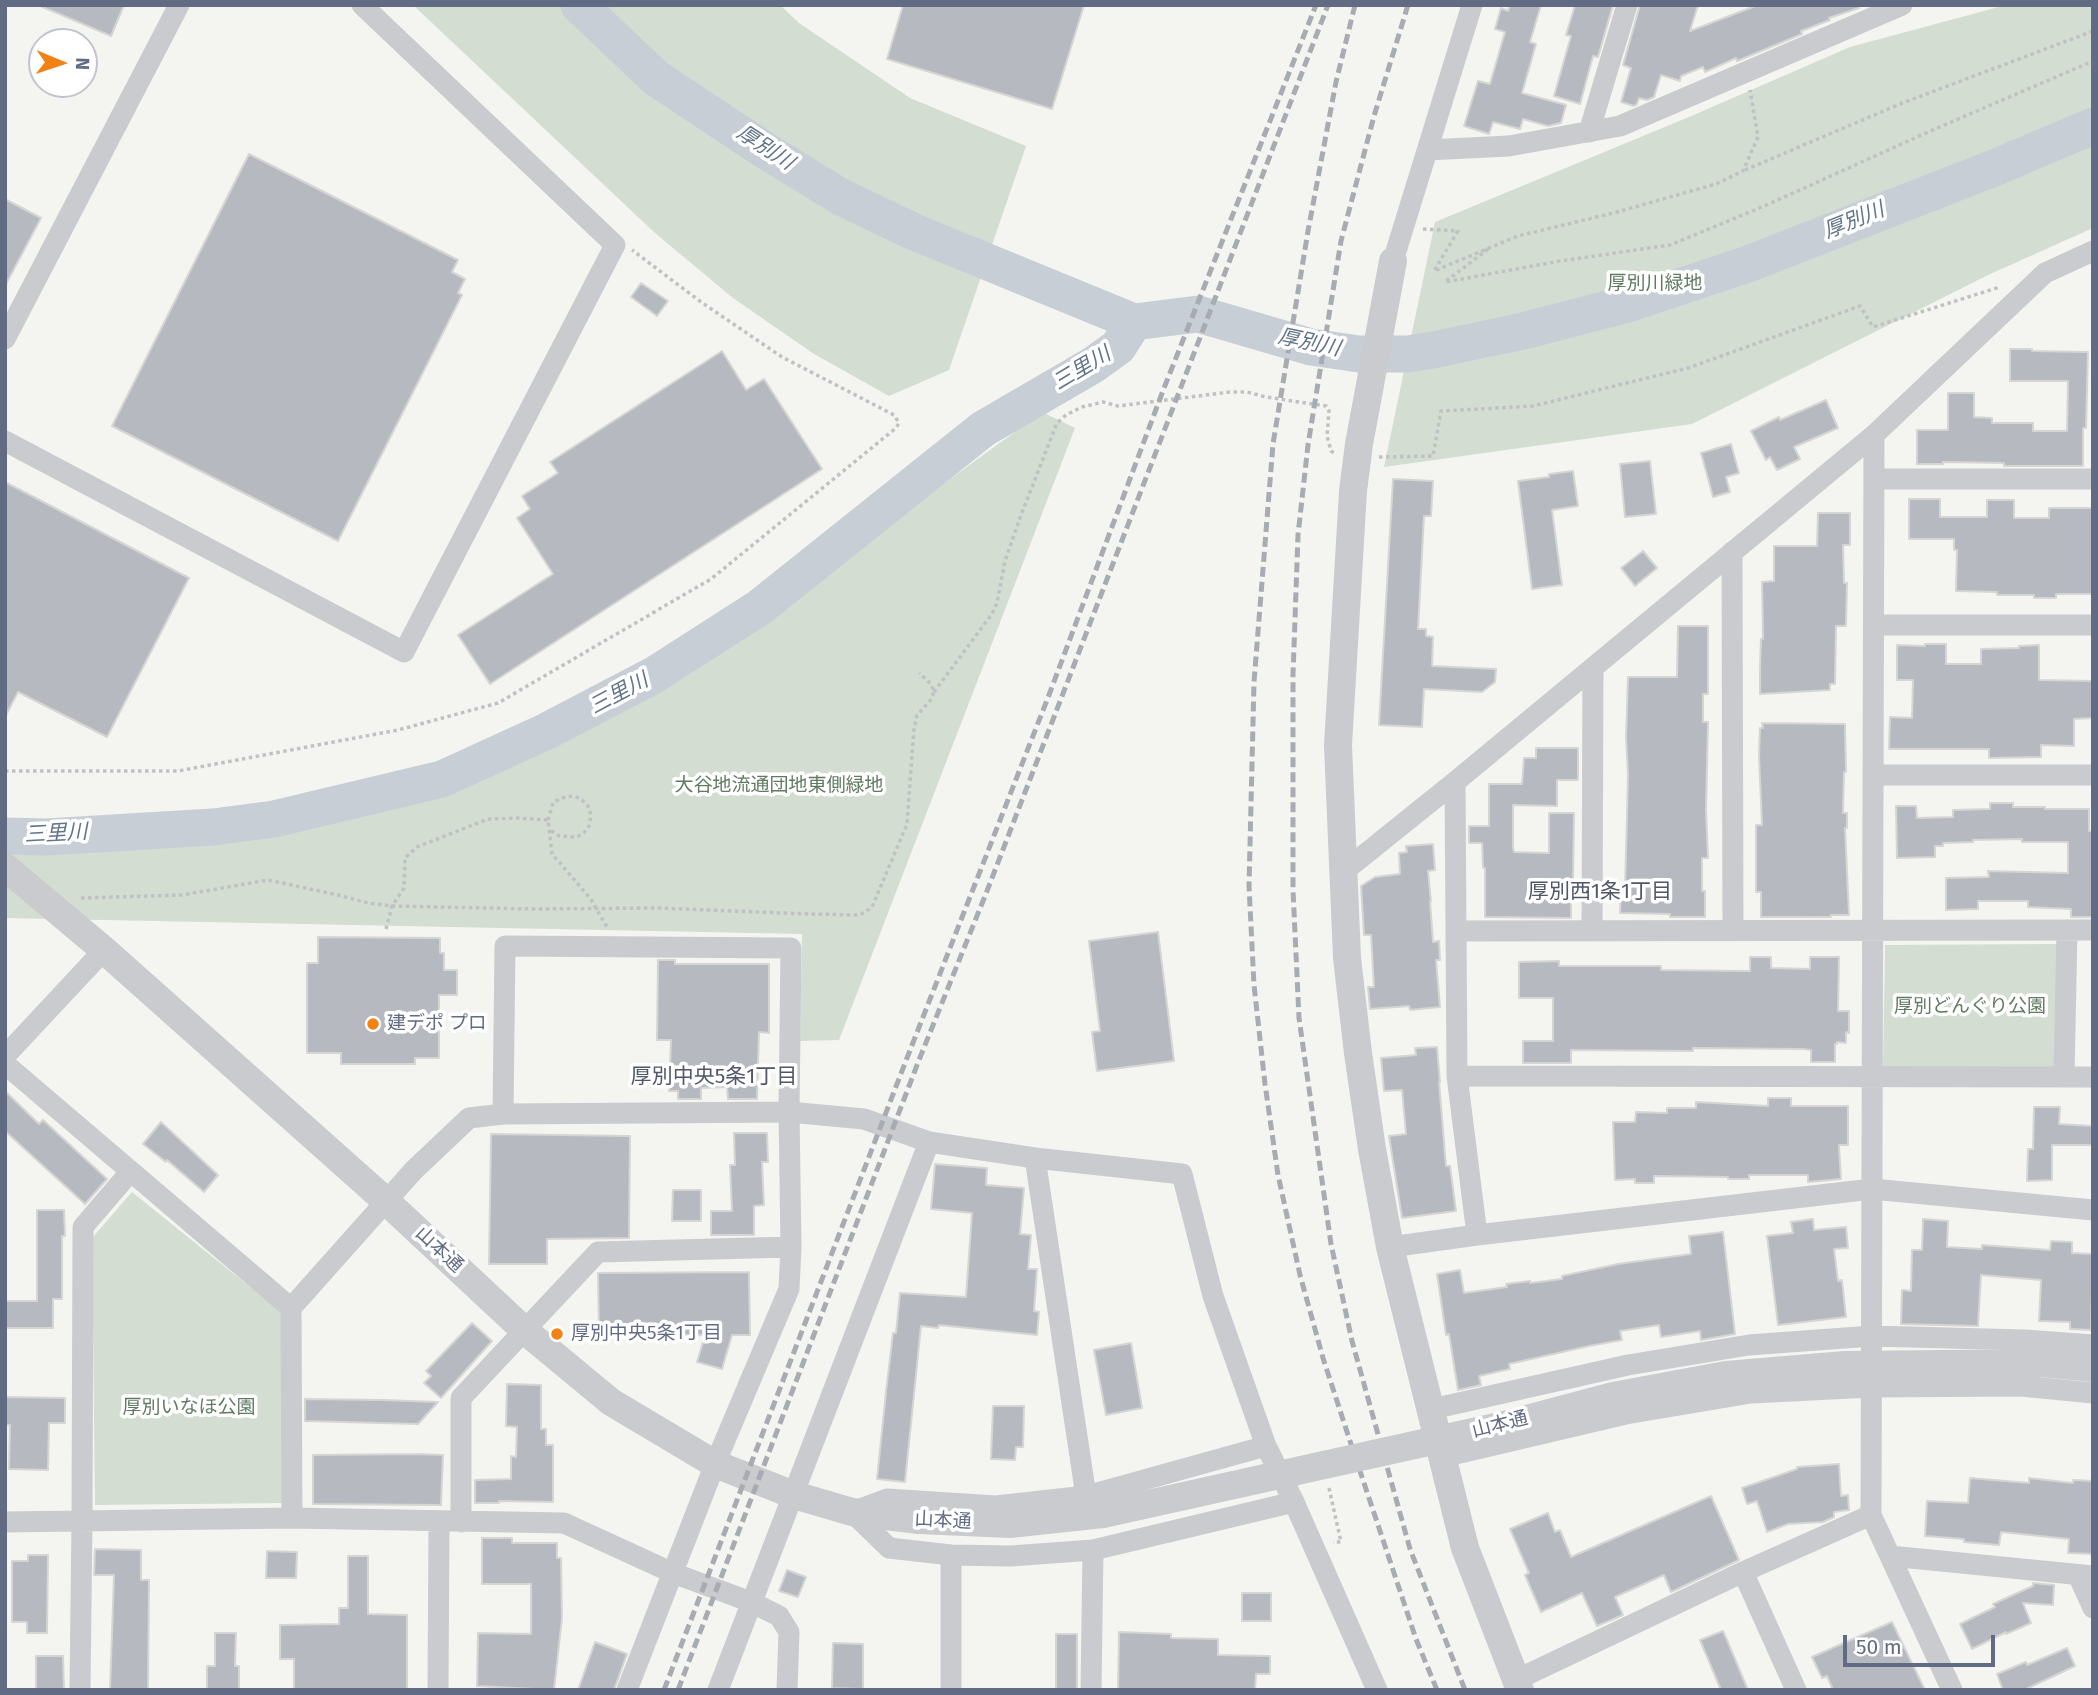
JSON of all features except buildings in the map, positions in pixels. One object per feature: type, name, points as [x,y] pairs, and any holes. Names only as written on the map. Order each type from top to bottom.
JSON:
[{"type":"street","points":[[5,339],[180,5]]},
{"type":"street","points":[[5,441],[404,652],[615,245],[362,5]]},
{"type":"street","points":[[1472,5],[1393,261],[1358,451],[1353,491],[1338,745],[1347,958],[1372,1149],[1390,1247],[1465,1548],[1518,1685],[1743,1572],[1871,1515]]},
{"type":"street","points":[[1589,132],[1627,5]]},
{"type":"street","points":[[1427,150],[1509,146],[1620,127],[1902,5]]},
{"type":"street","points":[[1343,872],[1874,435],[2045,273],[2093,251]]},
{"type":"street","points":[[1874,435],[1871,1515],[1952,1690]]},
{"type":"street","points":[[1874,479],[2093,479]]},
{"type":"street","points":[[1732,552],[1733,931]]},
{"type":"street","points":[[1874,625],[2093,625]]},
{"type":"street","points":[[1592,931],[1593,668]]},
{"type":"street","points":[[1873,775],[2093,775]]},
{"type":"street","points":[[1455,782],[1457,1076],[1477,1235]]},
{"type":"street","name":"山本通","points":[[9,870],[104,950],[387,1202],[524,1331],[611,1402],[715,1464],[794,1495],[852,1512],[919,1520],[1010,1524],[1103,1514],[1500,1426],[1614,1396],[1726,1375],[1845,1365],[2041,1363],[2093,1368]]},
{"type":"street","points":[[2064,1077],[2067,930]]},
{"type":"street","points":[[1456,931],[2093,930]]},
{"type":"street","points":[[503,1114],[505,946],[791,948],[789,1289],[715,1464],[628,1690]]},
{"type":"street","points":[[5,1056],[104,950]]},
{"type":"street","points":[[5,1064],[291,1308]]},
{"type":"street","points":[[1457,1076],[2093,1077]]},
{"type":"street","points":[[292,1518],[291,1308],[414,1170],[469,1118],[503,1114],[789,1112],[863,1119],[929,1142],[1035,1158],[1182,1174],[1213,1296],[1266,1446],[1294,1502],[1377,1690]]},
{"type":"street","points":[[719,1690],[929,1142]]},
{"type":"street","points":[[1035,1158],[1086,1496]]},
{"type":"street","points":[[80,1690],[83,1227],[130,1172]]},
{"type":"street","points":[[1390,1247],[1872,1189],[2093,1210]]},
{"type":"street","points":[[461,1522],[461,1398],[598,1252],[791,1247]]},
{"type":"street","points":[[1432,1409],[1628,1365],[1749,1345],[1871,1336],[2025,1340],[2093,1345]]},
{"type":"street","points":[[1443,1457],[1626,1415],[1751,1393],[1871,1387],[2021,1386],[2093,1393]]},
{"type":"street","points":[[1266,1446],[1086,1496],[996,1506],[887,1499],[852,1512],[889,1548],[951,1555],[1011,1556],[1093,1550],[1294,1502]]},
{"type":"street","points":[[5,1522],[292,1518],[564,1523],[673,1573],[751,1602],[779,1616],[789,1632],[787,1690]]},
{"type":"street","points":[[438,1690],[439,1521]]},
{"type":"street","points":[[1091,1690],[1093,1550]]},
{"type":"street","points":[[951,1555],[951,1690]]},
{"type":"street","points":[[1890,1556],[2085,1576],[2093,1608]]},
{"type":"street","points":[[1743,1572],[1796,1690]]},
{"type":"path","points":[[1403,229],[1458,231],[1434,271],[1518,236],[1618,212],[1716,184],[1900,104],[2093,31]]},
{"type":"path","points":[[1488,249],[1446,282],[1560,261],[1670,245],[2093,61]]},
{"type":"path","points":[[1743,171],[1758,137],[1747,72]]},
{"type":"path","points":[[5,771],[177,771],[398,730],[498,703],[711,579],[897,428],[899,423],[894,415],[782,357],[701,302],[636,251],[615,245]]},
{"type":"path","points":[[75,898],[182,895],[268,880],[391,906],[659,908],[856,915],[864,913],[872,907],[907,824],[917,716],[992,614],[997,603],[1005,561],[1021,515],[1057,423],[1066,415],[1082,407],[1103,402],[1118,406],[1247,392],[1325,406],[1329,411],[1327,436],[1331,451],[1341,457],[1358,451],[1433,456],[1441,411],[1533,406],[1688,368],[1860,306],[1872,327],[2005,286]]},
{"type":"path","points":[[919,673],[931,684],[934,692]]},
{"type":"path","points":[[549,829],[559,836],[576,837],[583,834],[589,826],[591,815],[588,806],[573,796],[561,797],[554,803],[548,820],[549,829],[552,854],[590,898],[620,947]]},
{"type":"path","points":[[386,929],[391,906],[404,888],[405,858],[417,847],[488,819],[548,820]]},
{"type":"path","points":[[1328,1484],[1341,1542],[1333,1542]]},
{"type":"green space","points":[[413,5],[780,5],[799,23],[910,98],[1026,146],[949,370],[889,396],[814,354],[733,298],[655,233]]},
{"type":"green space","name":"厚別川緑地","points":[[2006,5],[2093,5],[2093,228],[1988,275],[1692,424],[1384,467],[1435,222],[1850,47]]},
{"type":"green space","name":"大谷地流通団地東側緑地","points":[[1042,412],[1075,428],[839,1040],[800,1041],[802,934],[5,918],[5,843],[296,827],[441,794],[571,738],[693,667]]},
{"type":"green space","name":"厚別どんぐり公園","points":[[2058,944],[2055,1070],[1883,1067],[1885,945]]},
{"type":"green space","name":"厚別いなほ公園","points":[[132,1192],[281,1312],[286,1503],[95,1505],[92,1238]]},
{"type":"waterway","name":"厚別川","points":[[579,5],[656,78],[841,197],[912,231],[1134,322],[1198,314],[1311,347],[1359,354],[1408,354],[1433,350],[1523,331],[1631,303],[1748,264],[1994,168],[2093,126]]},
{"type":"waterway","name":"三里川","points":[[5,836],[46,837],[213,827],[274,819],[442,779],[547,731],[654,675],[760,607],[983,429],[1093,365],[1118,347],[1134,322]]},
{"type":"railway","points":[[664,1690],[1049,695],[1164,388],[1316,5]]},
{"type":"railway","points":[[678,1690],[1328,5]]},
{"type":"railway","points":[[1355,5],[1336,82],[1308,231],[1273,444],[1254,682],[1249,886],[1254,985],[1265,1084],[1278,1175],[1300,1275],[1349,1438],[1416,1639],[1437,1690]]},
{"type":"railway","points":[[1408,5],[1374,116],[1341,241],[1308,445],[1298,535],[1293,675],[1293,890],[1299,1018],[1331,1244],[1352,1341],[1410,1549],[1465,1690]]},
{"type":"place","name":"建デポ プロ","points":[[373,1024]]},
{"type":"place","name":"厚別中央5条1丁目","points":[[557,1334]]},
{"type":"district","name":"厚別西1条1丁目","points":[[1600,892]]},
{"type":"district","name":"厚別中央5条1丁目","points":[[714,1077]]}]
